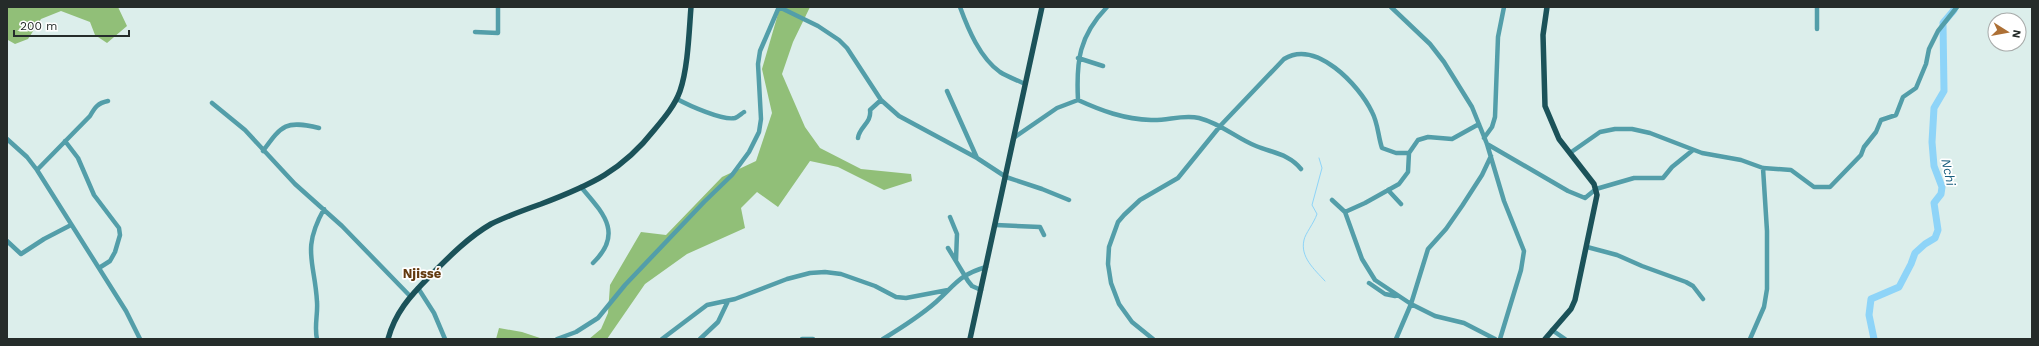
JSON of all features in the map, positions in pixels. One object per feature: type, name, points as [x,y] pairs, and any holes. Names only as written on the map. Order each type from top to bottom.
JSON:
[{"type":"main road","points":[[388,339],[396,316],[410,296],[457,250],[480,231],[501,219],[581,187],[603,176],[627,160],[645,142],[677,99],[683,78],[692,7]]},
{"type":"main road","points":[[970,339],[996,225],[1042,7]]},
{"type":"main road","points":[[1545,339],[1573,305],[1579,286],[1597,202],[1596,189],[1570,153],[1551,123],[1544,100],[1543,35],[1547,7]]},
{"type":"street","points":[[475,32],[498,33],[498,7]]},
{"type":"street","points":[[557,339],[576,332],[598,318],[625,285],[704,202],[732,175],[749,152],[759,132],[761,119],[758,64],[760,51],[779,7],[818,26],[847,48],[881,100],[903,119],[977,158],[1006,177],[1042,188],[1069,200]]},
{"type":"street","points":[[960,7],[970,30],[990,62],[1001,72],[1025,84]]},
{"type":"street","points":[[1078,100],[1078,58],[1088,30],[1107,7]]},
{"type":"street","points":[[1391,7],[1430,44],[1444,62],[1472,107],[1487,144],[1504,201],[1524,251],[1522,270],[1500,339]]},
{"type":"street","points":[[1484,138],[1492,127],[1495,117],[1498,37],[1504,7]]},
{"type":"street","points":[[1816,7],[1817,29]]},
{"type":"street","points":[[1570,153],[1600,132],[1622,128],[1650,133],[1709,155],[1741,160],[1763,168],[1791,170],[1810,184],[1819,188],[1827,188],[1834,184],[1861,155],[1864,147],[1874,135],[1881,120],[1896,115],[1903,97],[1916,88],[1926,64],[1933,39],[1957,7]]},
{"type":"street","points":[[1153,339],[1132,322],[1115,296],[1108,264],[1109,247],[1112,235],[1124,215],[1140,200],[1178,178],[1221,125],[1278,64],[1291,54],[1303,54],[1329,64],[1350,80],[1371,110],[1382,148],[1396,153],[1409,153]]},
{"type":"street","points":[[1078,58],[1103,66]]},
{"type":"street","points":[[947,91],[977,158]]},
{"type":"street","points":[[677,99],[695,108],[729,118],[735,118],[744,112]]},
{"type":"street","points":[[858,138],[858,133],[866,125],[870,110],[881,100]]},
{"type":"street","points":[[1015,137],[1057,108],[1078,100],[1100,110],[1120,116],[1151,120],[1188,116],[1221,125],[1254,145],[1288,157],[1301,169]]},
{"type":"street","points":[[37,170],[90,116],[96,106],[108,101]]},
{"type":"street","points":[[212,103],[245,130],[263,151],[377,260],[410,296]]},
{"type":"street","points":[[263,151],[277,132],[288,125],[300,124],[318,128]]},
{"type":"street","points":[[1345,212],[1365,204],[1399,184],[1408,172],[1409,153],[1418,140],[1423,138],[1452,139],[1479,124]]},
{"type":"street","points":[[7,139],[27,157],[37,170],[126,311],[140,339]]},
{"type":"street","points":[[66,141],[78,158],[94,195],[119,228],[120,236],[115,252],[110,260],[99,268]]},
{"type":"street","points":[[1487,144],[1582,198],[1588,197],[1596,189],[1640,177],[1663,178],[1672,167],[1693,150]]},
{"type":"street","points":[[1396,339],[1411,304],[1428,249],[1446,229],[1462,206],[1482,175],[1490,156]]},
{"type":"street","points":[[1750,339],[1762,314],[1767,289],[1767,231],[1763,168]]},
{"type":"street","points":[[581,187],[606,219],[609,228],[604,251],[593,263]]},
{"type":"street","points":[[1388,190],[1401,204]]},
{"type":"street","points":[[1332,200],[1345,212],[1357,247],[1367,269],[1375,280],[1397,296],[1435,316],[1464,323],[1494,339]]},
{"type":"street","points":[[317,339],[317,294],[310,252],[314,228],[324,209]]},
{"type":"street","points":[[950,217],[957,234],[956,260]]},
{"type":"street","points":[[7,241],[21,254],[44,239],[72,225]]},
{"type":"street","points":[[996,225],[1040,227],[1044,235]]},
{"type":"street","points":[[948,248],[972,286],[981,290]]},
{"type":"street","points":[[1587,248],[1617,255],[1686,282],[1693,286],[1703,300]]},
{"type":"street","points":[[883,339],[899,330],[931,306],[964,275],[986,267]]},
{"type":"street","points":[[662,339],[707,305],[728,301],[787,279],[825,272],[852,277],[900,298],[915,297],[948,290]]},
{"type":"street","points":[[1369,283],[1385,294],[1397,296]]},
{"type":"street","points":[[418,288],[434,313],[445,339]]},
{"type":"street","points":[[700,339],[718,322],[728,301]]},
{"type":"street","points":[[1552,330],[1565,339]]},
{"type":"street","points":[[802,339],[813,339]]},
{"type":"green space","points":[[7,7],[118,7],[127,26],[107,43],[95,35],[90,22],[61,11],[41,19],[28,39],[15,44],[8,40],[7,36]]},
{"type":"green space","points":[[780,7],[810,7],[793,42],[782,74],[805,127],[820,148],[861,169],[911,174],[912,181],[884,190],[838,167],[810,161],[778,207],[757,192],[741,208],[745,228],[687,254],[645,284],[607,339],[589,339],[601,329],[608,313],[610,285],[641,232],[666,235],[722,177],[756,161],[772,113],[762,69]]},
{"type":"green space","points":[[499,328],[522,332],[543,339],[496,339]]},
{"type":"waterway","name":"Nchi","points":[[1874,339],[1869,315],[1871,299],[1899,287],[1915,253],[1935,238],[1938,230],[1934,203],[1941,194],[1942,187],[1934,166],[1932,142],[1934,108],[1944,91],[1943,23],[1954,10],[1954,7]]},
{"type":"waterway","points":[[1319,158],[1322,168],[1312,205],[1317,214],[1304,240],[1303,246],[1309,262],[1325,281]]},
{"type":"district","name":"Njissé","points":[[422,273]]}]
